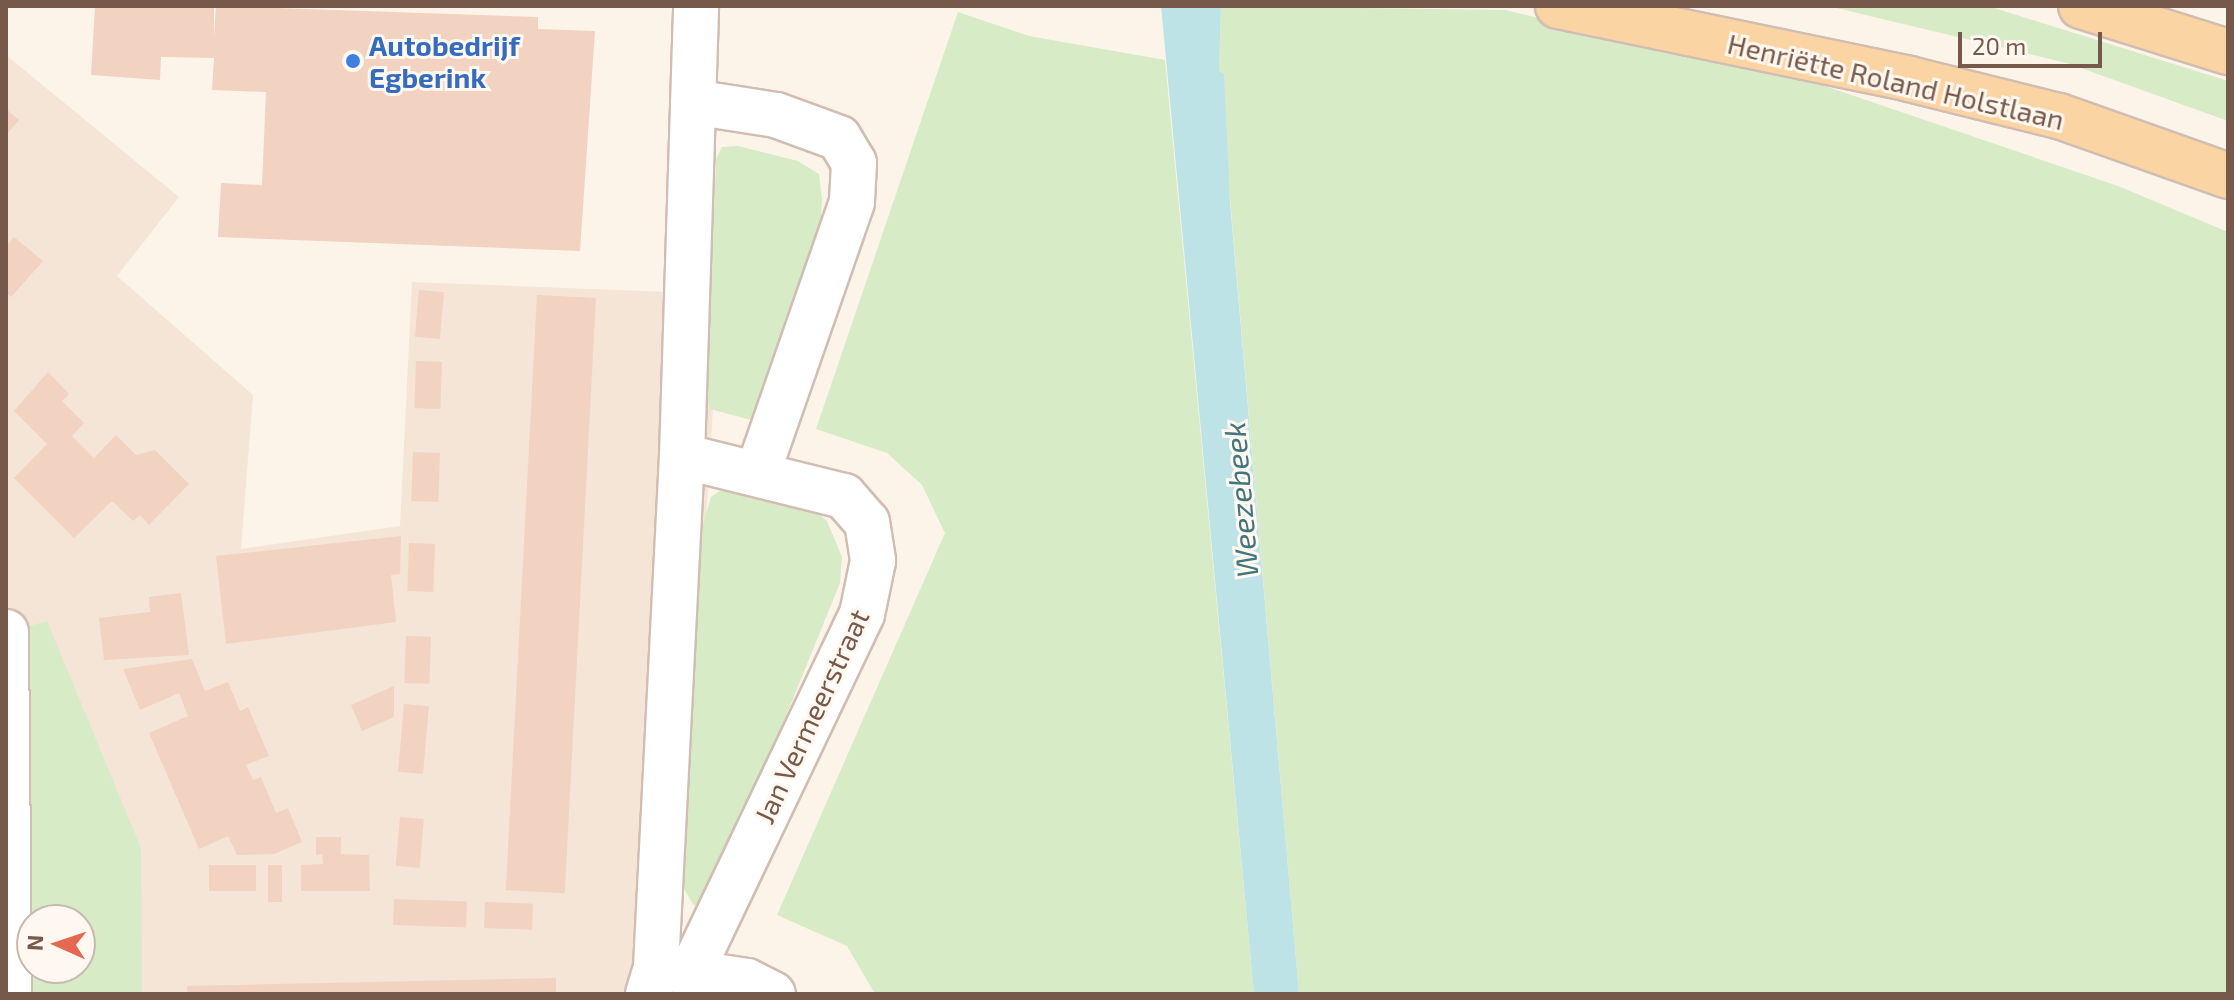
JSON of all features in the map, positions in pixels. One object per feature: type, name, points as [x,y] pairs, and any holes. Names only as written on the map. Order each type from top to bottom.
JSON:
[{"type":"main road","name":"Henriëtte Roland Holstlaan","points":[[1558,6],[1909,79],[2059,116],[2228,176]]},
{"type":"main road","points":[[2081,6],[2228,52]]},
{"type":"street","points":[[696,24],[665,978],[747,981],[773,994]]},
{"type":"street","points":[[693,102],[776,115],[839,138],[854,163],[852,202],[758,472]]},
{"type":"street","name":"Jan Vermeerstraat","points":[[665,978],[862,614],[873,561],[867,522],[844,496],[758,472],[682,456]]},
{"type":"street","points":[[6,632],[9,994]]},
{"type":"shaded area","points":[[6,55],[179,197],[117,276],[253,395],[241,549],[400,526],[412,282],[720,294],[677,994],[6,994]]},
{"type":"green space","points":[[1221,6],[1505,10],[1822,85],[2118,186],[2228,232],[2228,994],[1299,994],[1219,71]]},
{"type":"green space","points":[[1828,6],[1988,6],[2228,81],[2228,121],[2067,63]]},
{"type":"green space","points":[[958,12],[1029,36],[1165,60],[1254,994],[875,994],[847,946],[777,915],[945,533],[922,485],[887,453],[816,429]]},
{"type":"green space","points":[[738,146],[798,161],[819,174],[822,199],[820,230],[766,424],[710,409],[707,394],[716,159],[722,147]]},
{"type":"green space","points":[[746,487],[795,495],[827,521],[842,557],[840,583],[755,792],[706,900],[694,906],[684,889],[702,528],[711,497],[721,490]]},
{"type":"green space","points":[[47,621],[141,848],[142,994],[30,994],[30,984],[96,984],[96,904],[30,904],[30,626]]},
{"type":"water","name":"Weezebeek","points":[[1161,6],[1221,6],[1219,71],[1224,74],[1230,202],[1299,994],[1254,994]]},
{"type":"building","points":[[95,6],[214,7],[214,38],[216,6],[538,17],[538,29],[595,31],[580,251],[218,237],[221,183],[262,185],[266,92],[212,90],[214,58],[161,57],[160,80],[91,75]]},
{"type":"building","points":[[6,109],[19,120],[6,135]]},
{"type":"building","points":[[14,237],[43,261],[11,297],[6,293],[6,247]]},
{"type":"building","points":[[419,290],[444,292],[440,339],[415,337]]},
{"type":"building","points":[[537,295],[596,298],[565,893],[506,890]]},
{"type":"building","points":[[416,361],[442,362],[440,409],[414,408]]},
{"type":"building","points":[[48,372],[69,394],[62,401],[84,423],[72,436],[94,458],[116,435],[136,455],[155,450],[189,484],[149,525],[140,515],[133,521],[112,501],[74,538],[14,478],[47,444],[14,411]]},
{"type":"building","points":[[413,452],[440,453],[438,502],[411,501]]},
{"type":"building","points":[[401,536],[400,574],[391,575],[396,622],[226,644],[216,556]]},
{"type":"building","points":[[409,543],[435,544],[433,592],[407,591]]},
{"type":"building","points":[[181,593],[189,655],[104,660],[99,618],[150,612],[149,597]]},
{"type":"building","points":[[406,636],[431,637],[429,684],[404,683]]},
{"type":"building","points":[[192,659],[205,691],[228,682],[240,711],[248,707],[269,756],[246,765],[253,780],[261,777],[276,813],[288,808],[302,842],[274,854],[237,855],[228,836],[199,849],[149,733],[188,716],[179,693],[140,710],[123,669]]},
{"type":"building","points":[[394,686],[394,717],[362,731],[351,705]]},
{"type":"building","points":[[404,704],[429,706],[423,774],[398,772]]},
{"type":"building","points":[[400,817],[424,819],[420,868],[396,866]]},
{"type":"building","points":[[316,837],[341,837],[341,854],[369,855],[370,891],[301,891],[301,865],[323,864],[322,854],[316,855]]},
{"type":"building","points":[[209,865],[256,865],[256,891],[209,891]]},
{"type":"building","points":[[268,865],[282,865],[282,902],[268,902]]},
{"type":"building","points":[[394,899],[467,902],[466,928],[393,925]]},
{"type":"building","points":[[485,902],[533,904],[532,930],[484,928]]},
{"type":"building","points":[[556,978],[556,994],[187,994],[187,986]]},
{"type":"place","name":"Autobedrijf Egberink","points":[[353,61]]}]
